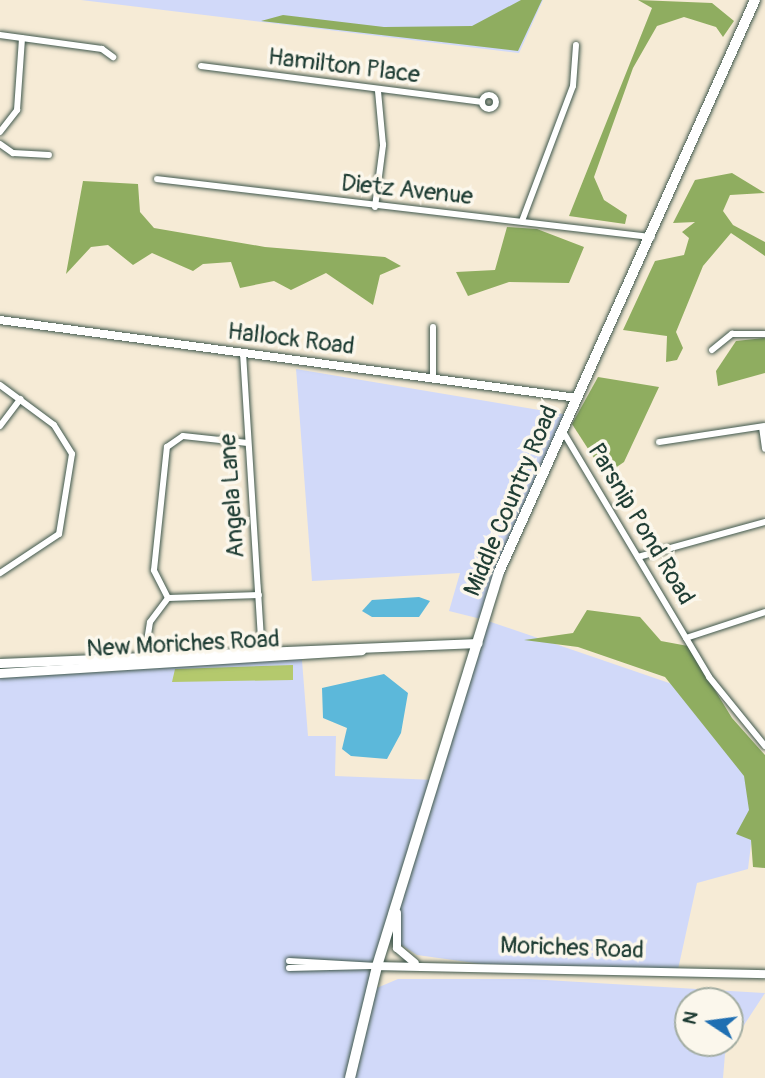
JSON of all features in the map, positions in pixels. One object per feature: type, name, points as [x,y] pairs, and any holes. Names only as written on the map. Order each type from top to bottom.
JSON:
[{"type":"main road","name":"Middle Country Road","points":[[350,1078],[375,966],[397,908],[507,552],[652,237],[755,0]]},
{"type":"main road","name":"New Moriches Road","points":[[0,663],[478,643]]},
{"type":"main road","name":"New Moriches Road","points":[[0,673],[338,655],[368,648]]},
{"type":"street","points":[[0,35],[102,49],[113,57]]},
{"type":"street","points":[[0,132],[17,110],[22,38]]},
{"type":"street","points":[[522,222],[573,86],[576,45]]},
{"type":"street","name":"Hamilton Place","points":[[201,66],[481,102]]},
{"type":"street","points":[[375,207],[383,145],[377,90]]},
{"type":"street","points":[[0,144],[13,153],[49,155]]},
{"type":"street","name":"Dietz Avenue","points":[[158,179],[375,207],[652,237]]},
{"type":"street","name":"Hallock Road","points":[[0,320],[243,353],[433,375],[577,398]]},
{"type":"street","points":[[433,327],[433,375]]},
{"type":"street","points":[[712,350],[732,334],[765,334]]},
{"type":"street","name":"Angela Lane","points":[[243,353],[261,637]]},
{"type":"street","points":[[0,384],[66,437],[71,480],[60,534],[0,573]]},
{"type":"street","points":[[0,426],[20,399]]},
{"type":"street","points":[[659,442],[763,426],[765,449]]},
{"type":"street","name":"Parsnip Pond Road","points":[[562,430],[709,677],[765,747]]},
{"type":"street","points":[[168,598],[154,570],[167,447],[183,436],[248,443]]},
{"type":"street","points":[[638,558],[765,522]]},
{"type":"street","points":[[168,598],[259,595]]},
{"type":"street","points":[[147,641],[150,622],[168,598]]},
{"type":"street","points":[[686,638],[765,612]]},
{"type":"street","points":[[397,908],[397,948],[421,965]]},
{"type":"street","points":[[289,965],[375,966]]},
{"type":"street","name":"Moriches Road","points":[[375,966],[765,974]]},
{"type":"shaded area","points":[[81,0],[543,0],[519,53]]},
{"type":"shaded area","points":[[296,369],[569,415],[485,620],[449,611],[460,573],[312,581]]},
{"type":"shaded area","points":[[485,620],[710,697],[759,779],[748,869],[697,883],[677,974],[482,964],[417,955],[388,936],[372,990],[398,979],[529,979],[674,988],[674,1057],[725,1057],[723,1078],[0,1078],[0,664],[301,648],[308,736],[336,736],[335,776],[436,780]]},
{"type":"shaded area","points":[[744,992],[765,993],[744,1025]]},
{"type":"green space","points":[[521,0],[542,0],[518,51],[261,21],[283,15],[384,27],[472,26]]},
{"type":"green space","points":[[638,0],[712,3],[734,21],[723,37],[716,27],[684,17],[657,26],[633,68],[594,177],[604,200],[627,215],[625,224],[569,216],[652,8]]},
{"type":"green space","points":[[732,173],[765,193],[730,195],[723,211],[733,225],[765,242],[765,256],[731,233],[703,266],[676,332],[683,348],[677,360],[666,362],[667,336],[623,330],[655,261],[684,255],[689,238],[682,232],[695,222],[673,223],[695,180]]},
{"type":"green space","points":[[83,181],[138,184],[140,212],[154,228],[265,247],[385,257],[401,266],[380,275],[373,305],[326,273],[291,290],[274,281],[240,288],[231,262],[203,264],[193,271],[152,253],[133,265],[108,245],[91,247],[66,274]]},
{"type":"green space","points":[[507,227],[537,229],[584,247],[569,283],[509,282],[468,296],[456,272],[495,270]]},
{"type":"green space","points":[[765,338],[765,373],[718,386],[716,371],[736,341]]},
{"type":"green space","points":[[598,377],[659,387],[624,462],[605,475],[572,424]]},
{"type":"green space","points":[[587,610],[640,617],[661,641],[688,646],[732,718],[765,755],[765,868],[753,867],[751,840],[736,834],[749,810],[744,776],[665,677],[578,647],[524,640],[573,633]]},
{"type":"green space","points":[[293,665],[293,680],[172,682],[175,669]]},
{"type":"water","points":[[419,597],[430,601],[419,617],[372,617],[362,611],[372,600]]},
{"type":"water","points":[[384,674],[408,693],[401,733],[387,759],[351,756],[342,749],[347,728],[323,718],[322,688]]}]
